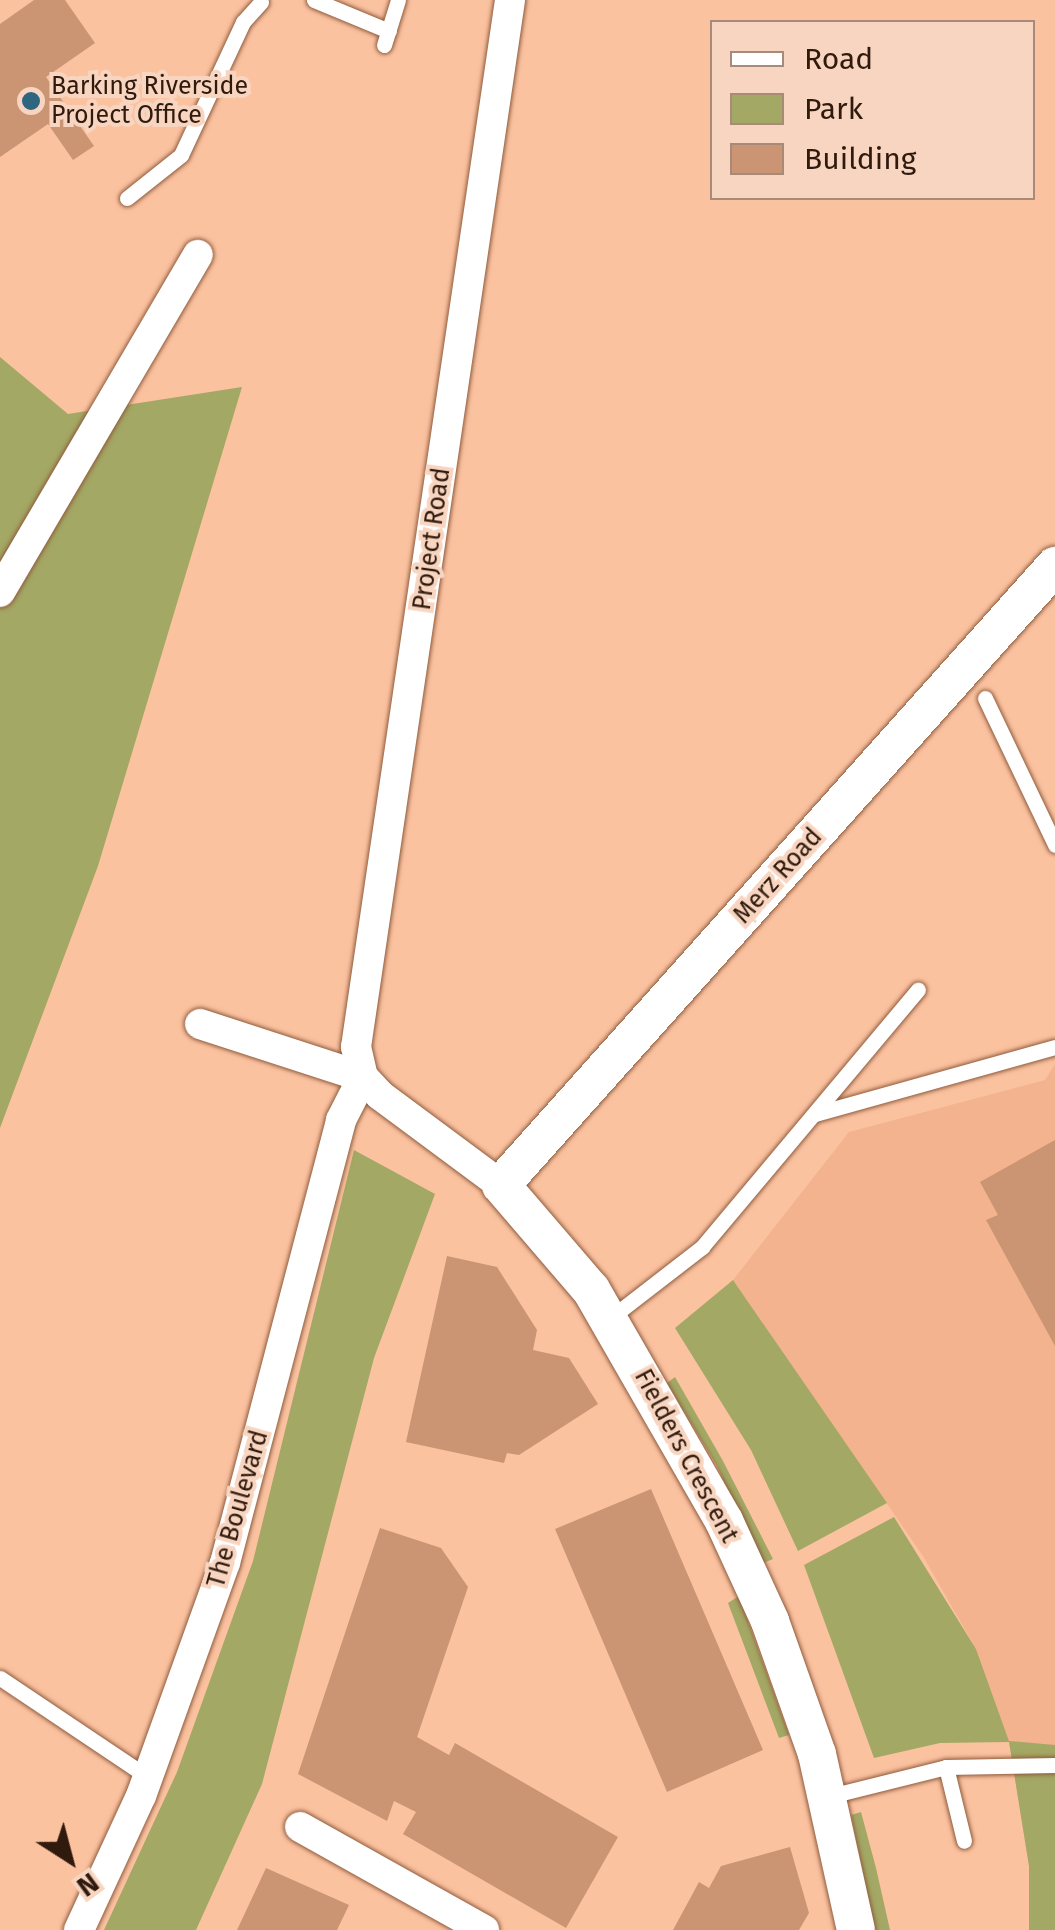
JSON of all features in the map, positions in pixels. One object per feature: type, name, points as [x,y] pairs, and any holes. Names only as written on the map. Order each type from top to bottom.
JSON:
[{"type":"street","name":"Project Road","points":[[364,1076],[357,1029],[510,0]]},
{"type":"street","points":[[0,592],[198,255]]},
{"type":"street","name":"Merz Road","points":[[501,1185],[1055,566]]},
{"type":"street","points":[[200,1024],[364,1076]]},
{"type":"street","name":"Fielders Crescent","points":[[364,1076],[501,1185],[572,1262],[609,1318],[732,1538],[784,1658],[830,1796],[856,1930]]},
{"type":"street","name":"The Boulevard","points":[[79,1930],[148,1777],[225,1563],[342,1120],[364,1076]]},
{"type":"street","points":[[300,1827],[484,1930]]},
{"type":"lane","points":[[314,0],[386,38],[398,0]]},
{"type":"lane","points":[[127,198],[182,154],[243,22],[261,1]]},
{"type":"lane","points":[[986,698],[1055,846]]},
{"type":"lane","points":[[609,1318],[702,1247],[918,990]]},
{"type":"lane","points":[[815,1114],[1055,1047]]},
{"type":"lane","points":[[0,1678],[148,1777]]},
{"type":"lane","points":[[830,1796],[946,1767],[1055,1765]]},
{"type":"lane","points":[[946,1767],[964,1841]]},
{"type":"shaded area","points":[[1055,1064],[1055,1930],[1029,1930],[1029,1866],[1009,1741],[976,1649],[923,1556],[733,1280],[849,1132],[1045,1080]]},
{"type":"green space","points":[[0,357],[68,414],[242,387],[98,866],[0,1128]]},
{"type":"green space","points":[[354,1150],[435,1194],[374,1358],[262,1784],[196,1930],[104,1930],[177,1772],[253,1561]]},
{"type":"green space","points":[[733,1280],[887,1503],[798,1551],[751,1450],[675,1328]]},
{"type":"green space","points":[[675,1377],[773,1559],[761,1564],[717,1466],[667,1383]]},
{"type":"green space","points":[[894,1517],[976,1649],[1009,1741],[1055,1745],[1055,1930],[1029,1930],[1029,1866],[1009,1742],[940,1743],[874,1758],[804,1565]]},
{"type":"green space","points":[[739,1596],[789,1735],[779,1738],[728,1603]]},
{"type":"green space","points":[[861,1812],[890,1930],[875,1930],[851,1815]]},
{"type":"building","name":"Barking Riverside Project Office","points":[[34,0],[65,0],[95,43],[46,77],[94,146],[73,160],[48,124],[0,157],[0,24]]},
{"type":"building","points":[[1055,1140],[1055,1346],[986,1220],[998,1215],[980,1182]]},
{"type":"building","points":[[447,1256],[497,1267],[537,1330],[533,1350],[569,1358],[598,1404],[519,1455],[507,1453],[504,1463],[406,1442]]},
{"type":"building","points":[[651,1489],[763,1750],[667,1792],[555,1529]]},
{"type":"building","points":[[380,1528],[441,1548],[468,1587],[417,1737],[449,1755],[455,1743],[618,1837],[566,1928],[403,1834],[416,1812],[394,1801],[387,1821],[298,1774]]},
{"type":"building","points":[[790,1847],[809,1913],[799,1930],[673,1930],[699,1882],[709,1888],[721,1866]]},
{"type":"building","points":[[266,1868],[349,1905],[337,1930],[237,1930]]},
{"type":"place","name":"Barking Riverside Project Office","points":[[31,101]]}]
